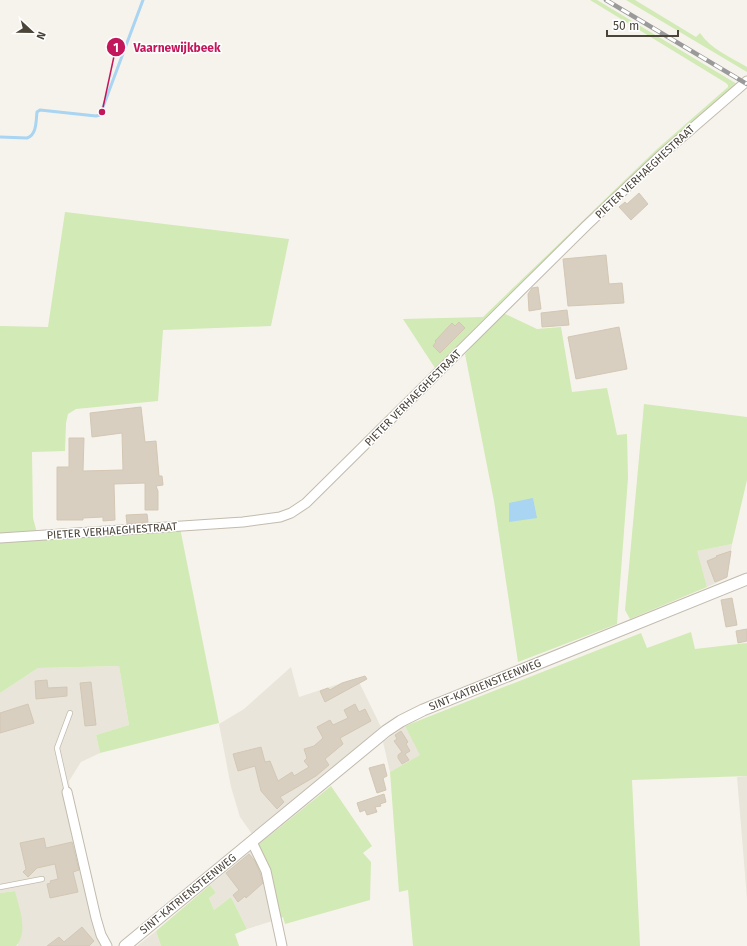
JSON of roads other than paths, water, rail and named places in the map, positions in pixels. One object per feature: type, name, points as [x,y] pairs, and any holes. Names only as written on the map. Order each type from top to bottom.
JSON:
[{"type":"street","name":"PIETER VERHAEGHESTRAAT","points":[[0,538],[243,522],[280,517],[292,513],[312,497],[592,220],[659,157],[747,81]]},
{"type":"street","name":"SINT-KATRIENSTEENWEG","points":[[125,946],[386,731],[401,721],[423,710],[747,579]]},
{"type":"street","points":[[67,792],[96,918],[101,935],[108,946]]},
{"type":"street","points":[[252,842],[266,871],[282,946]]},
{"type":"lane","points":[[67,792],[57,748],[70,713]]},
{"type":"lane","points":[[0,887],[42,879]]},
{"type":"water","points":[[533,498],[537,518],[509,522],[509,503]]},
{"type":"waterway","points":[[0,137],[27,138],[33,134],[37,112],[40,110],[96,116],[100,115],[143,0]]},
{"type":"railway","points":[[606,0],[747,84]]},
{"type":"place","name":"Vaarnewijkbeek","points":[[102,112]]}]
